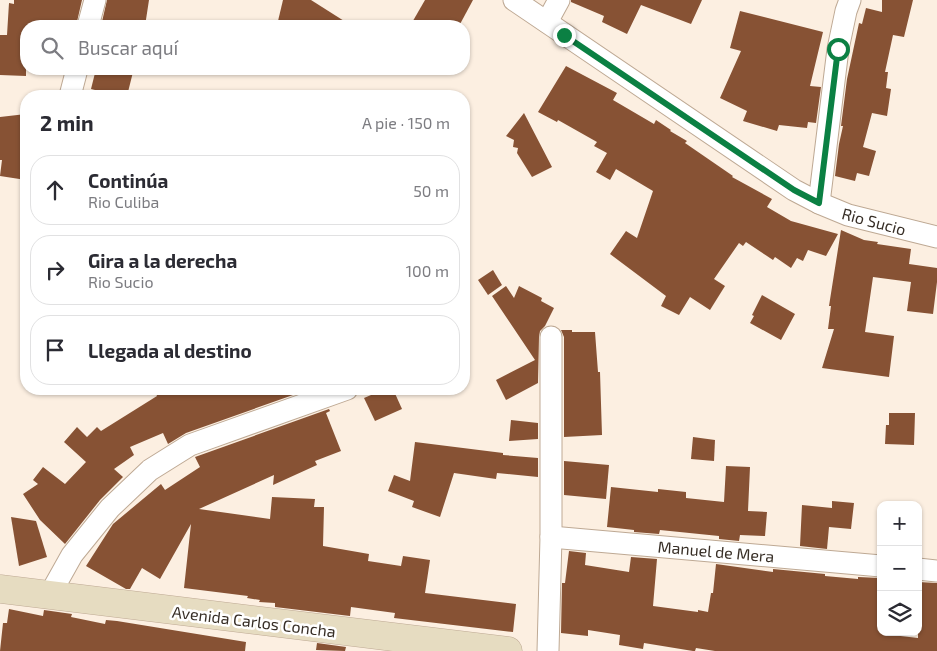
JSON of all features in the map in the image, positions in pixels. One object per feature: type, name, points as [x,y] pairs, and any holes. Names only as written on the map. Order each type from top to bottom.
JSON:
[{"type":"street","points":[[90,20],[95,0]]},
{"type":"street","name":"Rio Sucio","points":[[514,0],[794,190],[848,215],[937,237]]},
{"type":"street","points":[[547,22],[559,0]]},
{"type":"street","points":[[819,203],[838,49],[850,0]]},
{"type":"street","points":[[72,90],[75,75]]},
{"type":"street","points":[[548,651],[551,537],[552,337]]},
{"type":"street","points":[[49,596],[72,555],[110,508],[150,470],[190,445],[330,395]]},
{"type":"street","name":"Manuel de Mera","points":[[551,537],[877,566]]},
{"type":"street","points":[[922,569],[937,571]]},
{"type":"street","name":"Avenida Carlos Concha","points":[[0,589],[508,651]]},
{"type":"building","points":[[14,0],[82,0],[77,20],[20,20],[20,75],[26,76],[0,75],[0,35],[7,35],[9,3],[14,4]]},
{"type":"building","points":[[107,0],[149,0],[146,20],[102,20]]},
{"type":"building","points":[[283,0],[311,0],[343,20],[278,20]]},
{"type":"building","points":[[425,0],[473,0],[462,20],[413,20]]},
{"type":"building","points":[[571,0],[702,0],[691,24],[641,5],[627,34],[602,22],[604,16],[571,2]]},
{"type":"building","points":[[882,0],[913,0],[904,37],[893,35],[885,72],[888,72],[886,88],[891,89],[887,116],[872,113],[863,147],[876,151],[869,176],[857,173],[855,181],[835,176],[843,126],[841,126],[847,79],[859,23],[862,24],[866,8],[882,12]]},
{"type":"building","points":[[740,11],[823,32],[810,86],[821,87],[816,123],[808,122],[807,128],[779,125],[777,131],[743,121],[747,111],[720,98],[741,51],[730,48]]},
{"type":"building","points":[[566,66],[617,93],[613,100],[654,124],[656,120],[687,141],[685,143],[732,177],[772,199],[767,207],[791,221],[838,234],[826,256],[808,250],[803,261],[797,258],[791,268],[775,257],[773,260],[746,242],[743,246],[739,243],[714,279],[725,286],[710,310],[690,297],[679,315],[661,306],[666,296],[610,254],[626,231],[637,238],[653,191],[616,169],[610,180],[596,172],[607,153],[594,146],[597,142],[558,120],[557,122],[538,112]]},
{"type":"building","points":[[94,75],[132,75],[128,90],[91,89]]},
{"type":"building","points":[[524,113],[552,167],[532,177],[517,153],[518,148],[513,147],[514,140],[506,136]]},
{"type":"building","points":[[20,115],[20,179],[0,176],[2,160],[0,160],[0,117]]},
{"type":"building","points":[[841,230],[864,240],[878,242],[877,244],[911,249],[909,264],[937,268],[933,314],[907,311],[911,282],[873,277],[865,332],[894,336],[889,377],[822,368],[834,329],[828,329],[831,306],[829,306]]},
{"type":"building","points":[[493,270],[502,285],[488,295],[478,280]]},
{"type":"building","points":[[506,286],[514,298],[519,286],[542,298],[541,301],[554,308],[545,326],[540,331],[538,383],[506,400],[496,380],[535,360],[492,296]]},
{"type":"building","points":[[762,295],[795,314],[781,340],[750,323]]},
{"type":"building","points":[[561,330],[595,332],[598,372],[600,372],[602,435],[564,437],[564,337]]},
{"type":"building","points":[[293,395],[186,433],[168,444],[163,433],[130,447],[134,455],[114,469],[123,477],[100,500],[65,544],[40,520],[23,494],[38,484],[33,480],[43,467],[65,484],[86,462],[64,442],[77,427],[87,437],[97,427],[101,431],[157,396]]},
{"type":"building","points":[[371,395],[396,395],[402,409],[375,421],[364,398]]},
{"type":"building","points":[[329,409],[330,411],[326,413],[341,451],[315,461],[317,465],[273,485],[274,475],[199,509],[270,519],[272,497],[315,499],[314,507],[324,507],[323,546],[369,554],[368,561],[401,566],[403,556],[430,560],[425,593],[516,604],[513,632],[394,618],[395,613],[351,607],[350,616],[275,607],[275,603],[259,602],[260,600],[247,598],[248,596],[184,588],[191,524],[160,579],[142,568],[130,589],[126,589],[86,566],[113,524],[161,484],[165,490],[200,467],[195,457]]},
{"type":"building","points":[[889,413],[915,413],[914,445],[885,444],[886,425],[889,425]]},
{"type":"building","points":[[511,420],[538,423],[538,439],[509,441]]},
{"type":"building","points":[[693,437],[715,440],[714,461],[691,459]]},
{"type":"building","points":[[415,442],[503,453],[503,455],[538,458],[538,477],[497,473],[496,479],[454,473],[440,517],[412,507],[414,501],[388,491],[394,475],[410,481]]},
{"type":"building","points":[[564,461],[609,465],[606,499],[564,495]]},
{"type":"building","points":[[726,466],[750,467],[748,511],[767,512],[765,536],[740,535],[739,541],[719,539],[719,536],[660,530],[659,534],[634,532],[634,530],[607,527],[611,487],[658,492],[658,489],[686,492],[686,498],[724,502]]},
{"type":"building","points":[[832,501],[854,503],[851,529],[829,527],[827,549],[800,546],[802,505],[832,508]]},
{"type":"building","points":[[11,517],[36,521],[47,557],[19,566]]},
{"type":"building","points":[[569,551],[586,553],[585,565],[629,572],[631,557],[657,559],[653,606],[698,612],[698,610],[708,612],[711,593],[713,593],[716,564],[773,572],[773,569],[858,579],[858,577],[877,578],[877,636],[918,638],[918,636],[922,636],[922,582],[937,583],[937,651],[715,651],[696,648],[693,651],[644,643],[643,649],[619,645],[620,635],[588,630],[588,636],[561,633],[562,583],[565,583]]},
{"type":"building","points":[[9,609],[43,616],[44,610],[72,614],[71,617],[105,624],[106,620],[117,621],[246,642],[245,651],[0,651],[3,623],[7,623]]},
{"type":"building","points":[[317,643],[346,647],[345,651],[316,650]]},
{"type":"route","points":[[564,35],[794,190],[819,203],[838,49]]}]
